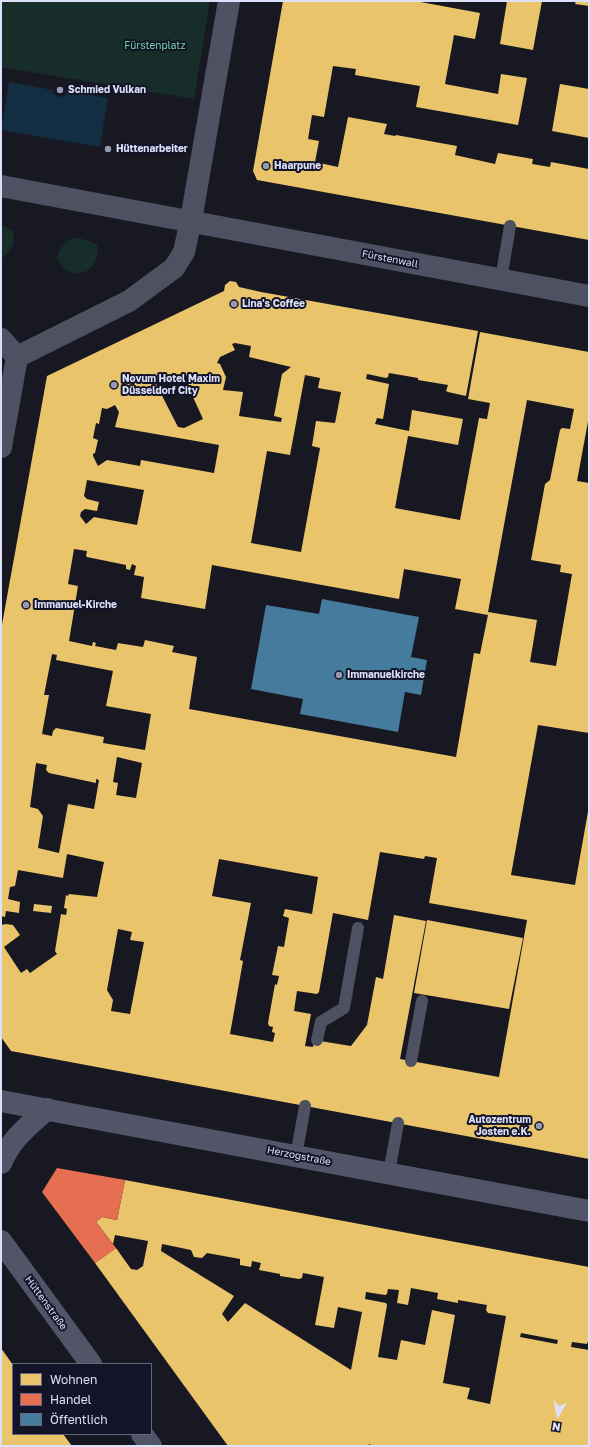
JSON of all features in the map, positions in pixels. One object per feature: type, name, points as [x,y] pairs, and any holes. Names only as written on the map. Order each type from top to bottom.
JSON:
[{"type":"main road","name":"Herzogstraße","points":[[4,1099],[47,1109],[589,1211]]},
{"type":"main road","points":[[3,1159],[11,1143],[47,1109]]},
{"type":"main road","name":"Hüttenstraße","points":[[1,1241],[90,1363]]},
{"type":"main road","points":[[143,1435],[150,1446]]},
{"type":"street","points":[[17,357],[129,301],[174,268],[184,252],[191,220],[229,1]]},
{"type":"street","points":[[1,186],[191,220]]},
{"type":"street","name":"Fürstenwall","points":[[191,220],[589,296]]},
{"type":"street","points":[[1,339],[17,357]]},
{"type":"street","points":[[1,447],[17,357]]},
{"type":"lane","points":[[501,279],[510,226]]},
{"type":"lane","points":[[317,1040],[321,1022],[344,1008],[358,928]]},
{"type":"lane","points":[[411,1061],[422,1001]]},
{"type":"lane","points":[[296,1156],[305,1106]]},
{"type":"lane","points":[[389,1173],[398,1123]]},
{"type":"green space","name":"Fürstenplatz","points":[[1,1],[210,1],[194,99],[1,67]]},
{"type":"green space","points":[[1,225],[13,231],[14,239],[12,247],[8,253],[1,258]]},
{"type":"green space","points":[[73,238],[79,238],[97,245],[95,263],[90,269],[76,274],[69,272],[62,267],[57,258],[63,246]]},
{"type":"water","points":[[9,82],[53,90],[53,93],[59,97],[65,95],[67,91],[108,98],[100,147],[1,130]]},
{"type":"building: Wohnen","points":[[283,1],[415,1],[480,13],[475,39],[454,35],[445,84],[498,94],[501,74],[527,78],[518,125],[416,107],[420,86],[355,75],[356,69],[333,66],[324,117],[312,115],[308,139],[319,141],[315,162],[338,167],[348,117],[387,124],[384,134],[457,146],[455,155],[495,164],[498,153],[533,159],[532,164],[550,167],[551,162],[589,169],[589,240],[257,180],[253,171]]},
{"type":"building: Wohnen","points":[[507,1],[542,1],[533,50],[500,44]]},
{"type":"building: Wohnen","points":[[576,1],[589,1],[589,6],[575,4]]},
{"type":"building: Wohnen","points":[[560,84],[589,89],[589,138],[552,131]]},
{"type":"building: Wohnen","points":[[230,281],[236,282],[239,287],[261,292],[478,331],[466,396],[446,391],[448,385],[389,373],[388,377],[386,378],[367,374],[366,379],[389,384],[383,419],[377,418],[375,424],[409,431],[412,410],[463,419],[458,445],[408,436],[395,508],[460,520],[479,418],[487,419],[490,403],[468,399],[480,332],[589,352],[589,416],[577,481],[589,483],[589,733],[538,725],[511,875],[575,885],[589,806],[589,1159],[11,1051],[1,1037],[1,925],[13,925],[20,935],[4,947],[21,973],[27,969],[30,973],[57,954],[55,951],[61,914],[66,915],[67,909],[64,908],[66,895],[97,897],[104,862],[67,854],[63,878],[18,870],[15,886],[10,887],[8,899],[20,902],[19,913],[6,911],[5,917],[1,916],[1,630],[47,376],[224,291],[225,285]],"holes":[[[235,343],[251,346],[249,357],[291,367],[282,374],[274,416],[282,418],[281,422],[239,416],[243,392],[223,390],[226,377],[220,364],[217,363],[220,357],[235,350],[232,344]],[[186,375],[191,378],[188,386],[203,419],[184,428],[178,427],[155,382],[165,378],[168,384]],[[305,375],[320,378],[318,388],[341,392],[335,423],[316,421],[312,446],[320,448],[301,552],[251,543],[267,451],[290,455]],[[527,400],[574,409],[570,429],[562,428],[560,430],[550,480],[545,484],[531,560],[561,565],[560,572],[572,574],[556,666],[530,662],[537,620],[488,612]],[[115,405],[119,412],[115,427],[219,445],[214,473],[141,460],[140,466],[107,460],[98,466],[93,456],[98,440],[93,438],[96,423],[99,424],[102,408],[107,409]],[[87,480],[144,490],[137,525],[94,517],[86,524],[80,516],[81,512],[85,509],[97,511],[99,502],[87,499],[84,496]],[[74,549],[87,551],[87,557],[126,565],[126,569],[130,570],[132,564],[136,566],[134,575],[144,577],[141,598],[205,609],[212,565],[399,599],[404,569],[461,579],[455,609],[488,615],[480,654],[474,653],[456,757],[189,709],[197,657],[172,652],[174,646],[145,640],[143,647],[118,643],[116,650],[95,646],[96,643],[93,642],[92,646],[69,641],[78,586],[68,584]],[[52,654],[57,655],[56,660],[113,671],[106,706],[151,714],[145,750],[103,743],[104,737],[56,728],[53,731],[52,736],[42,734],[49,695],[44,695]],[[117,757],[142,763],[136,798],[116,795],[118,783],[113,782]],[[36,763],[47,765],[46,770],[49,773],[96,783],[96,779],[99,780],[94,809],[68,804],[59,853],[38,848],[43,816],[38,809],[30,807]],[[380,852],[424,859],[425,856],[437,858],[429,903],[527,920],[499,1077],[400,1059],[426,921],[394,915],[383,979],[376,977],[367,1025],[351,1046],[314,1040],[313,1047],[305,1046],[311,1014],[294,1011],[297,991],[317,994],[319,992],[333,913],[368,920]],[[219,859],[318,877],[312,914],[285,909],[283,916],[289,918],[284,947],[278,946],[272,975],[279,976],[277,985],[275,984],[268,1023],[269,1026],[273,1027],[272,1032],[275,1033],[273,1042],[230,1034],[243,961],[240,960],[251,903],[212,896]],[[118,929],[132,932],[130,940],[144,942],[130,1014],[111,1011],[113,1000],[107,990]]]},
{"type":"building: Wohnen","points":[[34,904],[52,906],[51,913],[33,911]]},
{"type":"building: Wohnen","points":[[427,920],[523,938],[509,1009],[414,993]]},
{"type":"building: Wohnen","points":[[125,1180],[589,1267],[589,1338],[587,1344],[572,1342],[571,1347],[589,1350],[589,1446],[371,1446],[370,1444],[367,1446],[228,1446],[95,1263],[116,1248],[131,1269],[137,1270],[143,1266],[148,1241],[115,1235],[113,1244],[96,1222],[102,1217],[117,1220]],"holes":[[[162,1244],[191,1250],[194,1257],[202,1258],[207,1253],[240,1259],[240,1265],[251,1267],[252,1261],[261,1263],[259,1270],[280,1274],[280,1276],[299,1279],[302,1278],[303,1273],[324,1277],[315,1325],[334,1328],[338,1307],[362,1312],[351,1370],[245,1303],[228,1322],[222,1314],[234,1296],[161,1251]],[[411,1288],[438,1293],[437,1299],[458,1303],[458,1300],[487,1305],[486,1310],[488,1313],[506,1316],[490,1404],[467,1399],[470,1388],[443,1383],[455,1315],[432,1310],[425,1345],[401,1340],[397,1360],[378,1357],[387,1305],[386,1303],[365,1299],[366,1292],[385,1295],[387,1294],[388,1289],[399,1290],[397,1303],[408,1305]],[[521,1333],[558,1340],[557,1344],[520,1337]]]},
{"type":"building: Wohnen","points":[[1,1348],[12,1364],[12,1435],[64,1435],[72,1446],[1,1446]]},
{"type":"building: Handel","points":[[57,1168],[125,1180],[117,1220],[102,1217],[96,1222],[116,1248],[95,1263],[42,1192]]},
{"type":"building: Öffentlich","name":"Immanuelkirche","points":[[322,599],[419,617],[411,657],[427,660],[421,695],[405,692],[398,732],[300,714],[303,699],[251,689],[266,605],[319,614]]},
{"type":"tram line","points":[[1,1229],[99,1363]]},
{"type":"tram line","points":[[1,1255],[80,1363]]},
{"type":"tram line","points":[[133,1435],[141,1446]]},
{"type":"tram line","points":[[152,1435],[160,1446]]},
{"type":"place","name":"Schmied Vulkan","points":[[60,90]]},
{"type":"place","name":"Hüttenarbeiter","points":[[108,149]]},
{"type":"place","name":"Haarpune","points":[[266,166]]},
{"type":"place","name":"Lina's Coffee","points":[[234,304]]},
{"type":"place","name":"Novum Hotel Maxim Düsseldorf City","points":[[114,385]]},
{"type":"place","name":"Immanuel-Kirche","points":[[26,605]]},
{"type":"place","name":"Immanuelkirche","points":[[339,675]]},
{"type":"place","name":"Autozentrum Josten e.K.","points":[[539,1126]]}]
